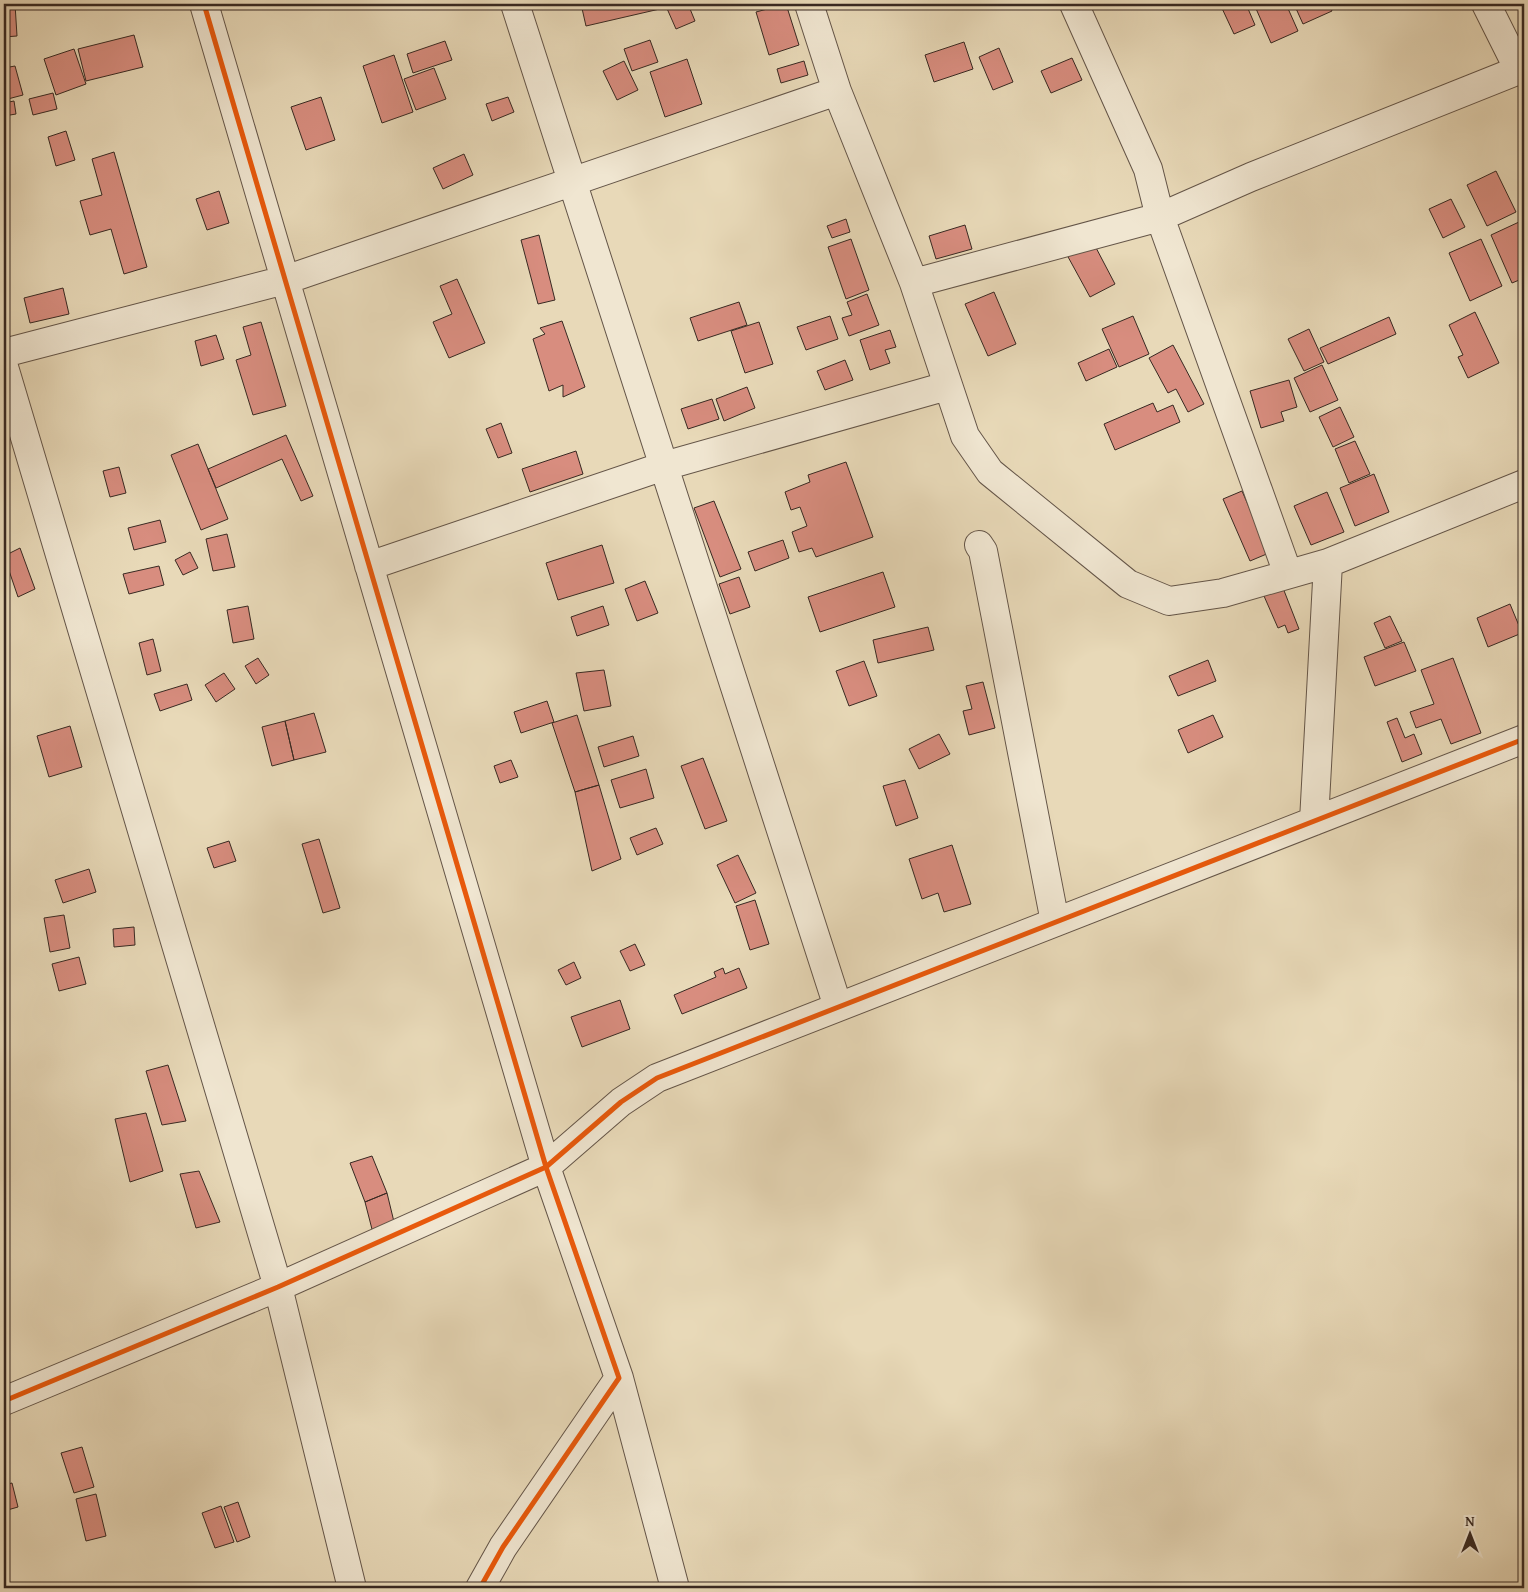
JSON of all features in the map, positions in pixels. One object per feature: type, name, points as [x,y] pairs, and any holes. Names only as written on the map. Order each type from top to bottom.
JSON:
[{"type":"street","points":[[204,4],[546,1167],[618,1378],[675,1588]]},
{"type":"street","points":[[515,4],[838,1007]]},
{"type":"street","points":[[809,4],[837,91],[914,283],[947,386],[966,436],[990,472],[1128,584],[1169,601],[1223,593],[1328,563],[1524,484]]},
{"type":"street","points":[[1074,4],[1148,169],[1160,216],[1288,574]]},
{"type":"street","points":[[914,283],[1160,216],[1252,177],[1522,69],[1486,4]]},
{"type":"street","points":[[4,353],[285,280],[837,91]]},
{"type":"street","points":[[4,367],[278,1287],[352,1588]]},
{"type":"street","points":[[369,566],[664,466],[947,386]]},
{"type":"street","points":[[979,545],[983,551],[1056,922]]},
{"type":"street","points":[[1314,821],[1328,563]]},
{"type":"street","points":[[4,1401],[278,1287],[546,1167],[621,1102],[657,1078],[1524,739]]},
{"type":"street","points":[[480,1588],[503,1547],[618,1378]]},
{"type":"building","points":[[4,4],[15,4],[17,36],[4,37]]},
{"type":"building","points":[[581,4],[663,4],[664,8],[586,26]]},
{"type":"building","points":[[665,4],[688,4],[695,21],[676,29]]},
{"type":"building","points":[[786,4],[799,45],[769,55],[756,12]]},
{"type":"building","points":[[1220,4],[1246,4],[1255,25],[1234,34]]},
{"type":"building","points":[[1254,4],[1286,4],[1298,31],[1271,43]]},
{"type":"building","points":[[1294,4],[1329,4],[1332,11],[1303,24]]},
{"type":"building","points":[[134,35],[143,67],[86,81],[78,49]]},
{"type":"building","points":[[650,40],[658,62],[632,71],[624,49]]},
{"type":"building","points":[[445,41],[452,60],[413,73],[407,54]]},
{"type":"building","points":[[964,42],[973,69],[934,82],[925,55]]},
{"type":"building","points":[[999,48],[1013,82],[993,90],[979,57]]},
{"type":"building","points":[[74,49],[86,84],[56,95],[44,59]]},
{"type":"building","points":[[394,55],[413,112],[382,123],[363,66]]},
{"type":"building","points":[[1072,58],[1082,80],[1051,93],[1041,71]]},
{"type":"building","points":[[687,59],[702,104],[665,117],[650,72]]},
{"type":"building","points":[[624,61],[638,90],[617,100],[603,71]]},
{"type":"building","points":[[804,61],[808,75],[781,83],[777,69]]},
{"type":"building","points":[[15,66],[23,95],[4,100],[4,68]]},
{"type":"building","points":[[434,68],[446,99],[416,110],[404,79]]},
{"type":"building","points":[[53,93],[57,109],[33,115],[29,99]]},
{"type":"building","points":[[321,97],[335,140],[306,150],[291,107]]},
{"type":"building","points":[[508,97],[514,112],[492,121],[486,104]]},
{"type":"building","points":[[14,101],[16,114],[4,116],[4,103]]},
{"type":"building","points":[[66,131],[75,160],[56,166],[48,137]]},
{"type":"building","points":[[114,152],[147,267],[124,274],[111,229],[90,235],[80,201],[102,195],[92,159]]},
{"type":"building","points":[[464,154],[473,175],[443,189],[433,168]]},
{"type":"building","points":[[1496,171],[1516,212],[1487,226],[1467,185]]},
{"type":"building","points":[[219,191],[229,223],[207,230],[196,199]]},
{"type":"building","points":[[1451,199],[1465,227],[1443,238],[1429,209]]},
{"type":"building","points":[[846,219],[850,232],[832,238],[827,226]]},
{"type":"building","points":[[1519,222],[1524,233],[1524,278],[1512,283],[1491,235]]},
{"type":"building","points":[[965,225],[972,249],[936,259],[929,236]]},
{"type":"building","points":[[539,235],[555,300],[538,304],[521,240]]},
{"type":"building","points":[[851,239],[869,290],[846,299],[828,247]]},
{"type":"building","points":[[1481,239],[1502,286],[1470,301],[1449,253]]},
{"type":"building","points":[[1093,242],[1115,284],[1090,297],[1067,255]]},
{"type":"building","points":[[457,279],[485,343],[449,358],[433,322],[452,314],[440,286]]},
{"type":"building","points":[[63,288],[69,314],[30,323],[24,298]]},
{"type":"building","points":[[994,292],[1016,344],[988,356],[965,304]]},
{"type":"building","points":[[867,294],[879,325],[849,336],[842,318],[852,315],[847,302]]},
{"type":"building","points":[[739,302],[747,325],[698,341],[690,318]]},
{"type":"building","points":[[1475,312],[1499,363],[1468,378],[1458,357],[1463,355],[1449,325]]},
{"type":"building","points":[[830,316],[838,339],[806,350],[797,327]]},
{"type":"building","points":[[1133,316],[1149,354],[1119,367],[1102,329]]},
{"type":"building","points":[[1389,317],[1396,334],[1328,364],[1320,348]]},
{"type":"building","points":[[562,321],[585,387],[563,397],[563,385],[549,391],[533,339],[545,334],[540,328]]},
{"type":"building","points":[[261,322],[286,406],[253,415],[236,360],[251,355],[243,327]]},
{"type":"building","points":[[759,322],[773,364],[745,373],[731,331]]},
{"type":"building","points":[[1309,329],[1324,362],[1304,371],[1288,339]]},
{"type":"building","points":[[890,330],[896,347],[885,350],[890,363],[870,370],[860,340]]},
{"type":"building","points":[[216,335],[224,359],[201,366],[195,341]]},
{"type":"building","points":[[1173,345],[1204,404],[1188,412],[1176,389],[1168,393],[1149,358]]},
{"type":"building","points":[[1109,349],[1117,367],[1086,381],[1078,363]]},
{"type":"building","points":[[845,360],[853,380],[825,390],[817,371]]},
{"type":"building","points":[[1322,365],[1338,400],[1310,412],[1294,378]]},
{"type":"building","points":[[1289,380],[1297,407],[1281,412],[1284,421],[1261,428],[1250,391]]},
{"type":"building","points":[[747,387],[755,408],[724,421],[716,399]]},
{"type":"building","points":[[712,399],[719,419],[688,429],[681,409]]},
{"type":"building","points":[[1153,403],[1157,412],[1173,405],[1180,422],[1115,450],[1104,424]]},
{"type":"building","points":[[1340,407],[1354,437],[1333,447],[1319,417]]},
{"type":"building","points":[[501,423],[512,453],[498,458],[486,429]]},
{"type":"building","points":[[286,435],[313,496],[301,501],[282,459],[216,488],[208,469]]},
{"type":"building","points":[[1355,441],[1370,474],[1349,483],[1335,449]]},
{"type":"building","points":[[198,444],[228,519],[201,530],[171,455]]},
{"type":"building","points":[[576,451],[583,474],[530,492],[522,469]]},
{"type":"building","points":[[846,462],[873,537],[816,557],[812,548],[799,552],[792,532],[807,526],[800,507],[791,510],[785,492],[810,482],[808,475]]},
{"type":"building","points":[[119,467],[126,493],[110,497],[103,471]]},
{"type":"building","points":[[1374,474],[1389,512],[1355,526],[1340,488]]},
{"type":"building","points":[[1242,491],[1269,553],[1250,561],[1223,499]]},
{"type":"building","points":[[1327,492],[1344,532],[1311,545],[1294,506]]},
{"type":"building","points":[[714,501],[741,569],[720,577],[694,508]]},
{"type":"building","points":[[160,520],[166,542],[134,550],[128,528]]},
{"type":"building","points":[[227,534],[235,567],[213,571],[206,539]]},
{"type":"building","points":[[783,540],[789,558],[755,571],[748,552]]},
{"type":"building","points":[[602,545],[614,583],[558,600],[546,563]]},
{"type":"building","points":[[20,548],[35,589],[18,597],[4,556]]},
{"type":"building","points":[[190,552],[198,568],[183,575],[175,560]]},
{"type":"building","points":[[159,566],[164,585],[129,594],[123,574]]},
{"type":"building","points":[[883,572],[895,607],[820,632],[808,597]]},
{"type":"building","points":[[739,577],[750,607],[730,614],[719,584]]},
{"type":"building","points":[[645,581],[658,613],[637,621],[625,589]]},
{"type":"building","points":[[1283,588],[1299,629],[1288,633],[1285,625],[1278,628],[1264,596]]},
{"type":"building","points":[[1510,604],[1522,633],[1488,647],[1477,618]]},
{"type":"building","points":[[248,606],[254,639],[233,643],[227,610]]},
{"type":"building","points":[[603,606],[609,625],[577,636],[571,617]]},
{"type":"building","points":[[1390,616],[1402,641],[1385,648],[1374,623]]},
{"type":"building","points":[[928,627],[934,650],[878,663],[873,640]]},
{"type":"building","points":[[153,639],[161,671],[147,675],[139,643]]},
{"type":"building","points":[[1404,642],[1416,671],[1375,686],[1364,657]]},
{"type":"building","points":[[258,658],[269,675],[256,684],[245,666]]},
{"type":"building","points":[[1453,658],[1481,733],[1451,744],[1441,719],[1416,728],[1410,712],[1434,704],[1421,670]]},
{"type":"building","points":[[1208,660],[1216,681],[1178,696],[1169,676]]},
{"type":"building","points":[[864,661],[877,696],[849,706],[836,671]]},
{"type":"building","points":[[604,670],[611,706],[584,711],[576,673]]},
{"type":"building","points":[[224,673],[235,689],[216,702],[205,685]]},
{"type":"building","points":[[983,682],[995,728],[969,735],[963,711],[972,709],[966,686]]},
{"type":"building","points":[[187,684],[192,700],[160,711],[154,694]]},
{"type":"building","points":[[547,701],[554,722],[521,733],[514,712]]},
{"type":"building","points":[[314,713],[326,752],[294,760],[285,721]]},
{"type":"building","points":[[577,715],[599,785],[575,792],[552,723]]},
{"type":"building","points":[[1213,715],[1223,737],[1188,753],[1178,730]]},
{"type":"building","points":[[1397,718],[1405,738],[1414,734],[1422,754],[1402,762],[1387,722]]},
{"type":"building","points":[[285,721],[294,760],[272,766],[262,727]]},
{"type":"building","points":[[70,726],[82,767],[49,777],[37,736]]},
{"type":"building","points":[[939,734],[950,754],[919,769],[909,749]]},
{"type":"building","points":[[633,736],[639,756],[604,767],[598,747]]},
{"type":"building","points":[[703,758],[727,821],[705,829],[681,766]]},
{"type":"building","points":[[511,760],[518,777],[500,783],[494,766]]},
{"type":"building","points":[[646,769],[654,798],[620,808],[611,780]]},
{"type":"building","points":[[905,780],[918,818],[896,826],[883,786]]},
{"type":"building","points":[[599,785],[621,859],[592,871],[575,792]]},
{"type":"building","points":[[656,828],[663,844],[637,855],[630,838]]},
{"type":"building","points":[[319,839],[340,908],[323,913],[302,844]]},
{"type":"building","points":[[229,841],[236,861],[214,868],[207,848]]},
{"type":"building","points":[[952,845],[971,904],[944,912],[938,893],[922,899],[909,859]]},
{"type":"building","points":[[738,855],[756,893],[735,903],[717,865]]},
{"type":"building","points":[[89,869],[96,892],[63,903],[55,880]]},
{"type":"building","points":[[755,900],[769,944],[750,950],[736,906]]},
{"type":"building","points":[[64,915],[70,948],[50,952],[44,918]]},
{"type":"building","points":[[134,927],[135,945],[114,947],[113,929]]},
{"type":"building","points":[[635,944],[645,965],[630,971],[620,951]]},
{"type":"building","points":[[79,957],[86,984],[59,991],[52,964]]},
{"type":"building","points":[[574,962],[581,978],[566,985],[558,970]]},
{"type":"building","points":[[723,968],[725,974],[739,968],[747,988],[682,1014],[674,995],[716,977],[714,972]]},
{"type":"building","points":[[620,1000],[630,1029],[582,1047],[571,1017]]},
{"type":"building","points":[[168,1065],[186,1121],[162,1125],[146,1071]]},
{"type":"building","points":[[146,1113],[163,1171],[130,1182],[115,1119]]},
{"type":"building","points":[[372,1156],[387,1193],[365,1202],[350,1163]]},
{"type":"building","points":[[199,1171],[220,1222],[196,1228],[180,1174]]},
{"type":"building","points":[[387,1193],[395,1226],[374,1237],[365,1202]]},
{"type":"building","points":[[4,1320],[9,1337],[4,1339]]},
{"type":"building","points":[[82,1447],[94,1487],[74,1493],[61,1453]]},
{"type":"building","points":[[12,1483],[18,1507],[4,1511],[4,1485]]},
{"type":"building","points":[[96,1494],[106,1536],[86,1541],[76,1499]]},
{"type":"building","points":[[238,1502],[250,1537],[237,1542],[224,1507]]},
{"type":"building","points":[[221,1506],[234,1542],[215,1548],[202,1513]]},
{"type":"cycle path","points":[[204,4],[546,1167],[619,1378],[503,1547],[480,1588]]},
{"type":"cycle path","points":[[4,1401],[278,1287],[546,1167],[621,1102],[657,1078],[1524,739]]}]
